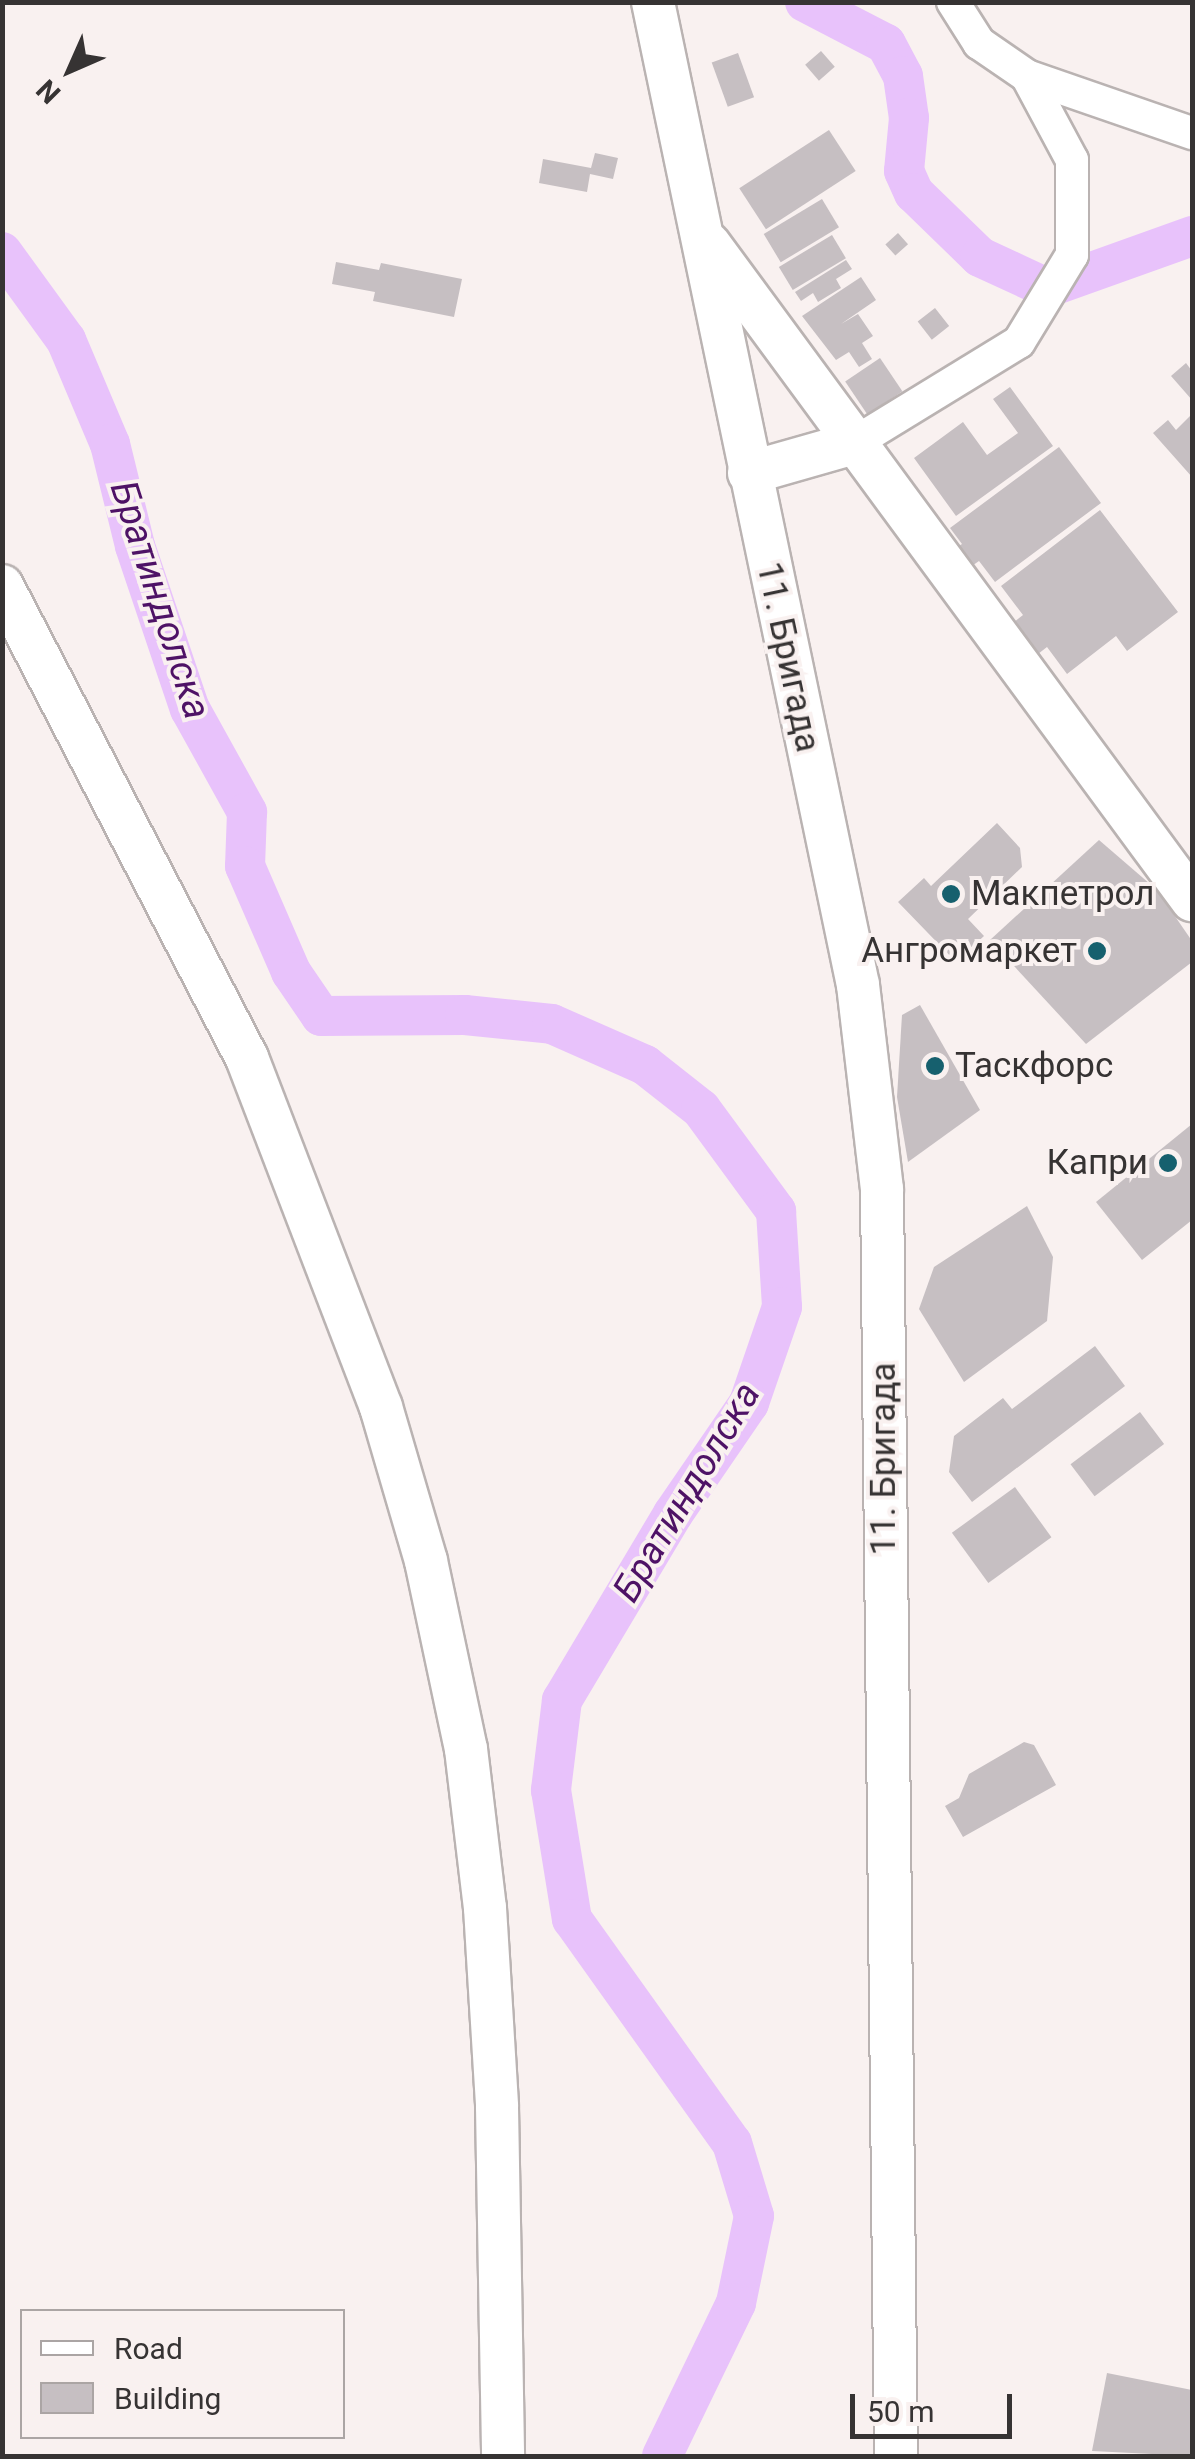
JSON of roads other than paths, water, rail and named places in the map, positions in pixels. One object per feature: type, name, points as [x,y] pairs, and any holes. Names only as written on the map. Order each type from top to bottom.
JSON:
[{"type":"main road","name":"11. Бригада","points":[[656,14],[858,985],[882,1189],[896,2456]]},
{"type":"main road","name":"11. Бригада","points":[[698,228],[1192,900]]},
{"type":"main road","points":[[749,473],[854,444]]},
{"type":"main road","points":[[2,586],[247,1058],[381,1407],[426,1561],[466,1749],[485,1908],[497,2107],[503,2456]]},
{"type":"street","points":[[960,5],[979,43],[1027,76],[1192,132]]},
{"type":"street","points":[[854,444],[1020,342],[1072,255],[1072,160],[1027,76]]},
{"type":"waterway","points":[[805,2],[886,44],[903,76],[909,118],[904,171],[914,193],[980,257],[1047,288],[1192,236]]},
{"type":"waterway","name":"Братиндолска","points":[[2,252],[66,340],[110,444],[135,546],[190,709],[247,812],[245,866],[291,972],[321,1016],[465,1015],[552,1024],[645,1065],[701,1109],[776,1211],[782,1307],[749,1403],[673,1514],[562,1700],[551,1790],[572,1919],[732,2143],[754,2216],[736,2303],[662,2456]]},
{"type":"place","name":"Макпетрол","points":[[951,894]]},
{"type":"place","name":"Ангромаркет","points":[[1097,951]]},
{"type":"place","name":"Таскфорс","points":[[935,1066]]},
{"type":"place","name":"Капри","points":[[1168,1163]]}]
